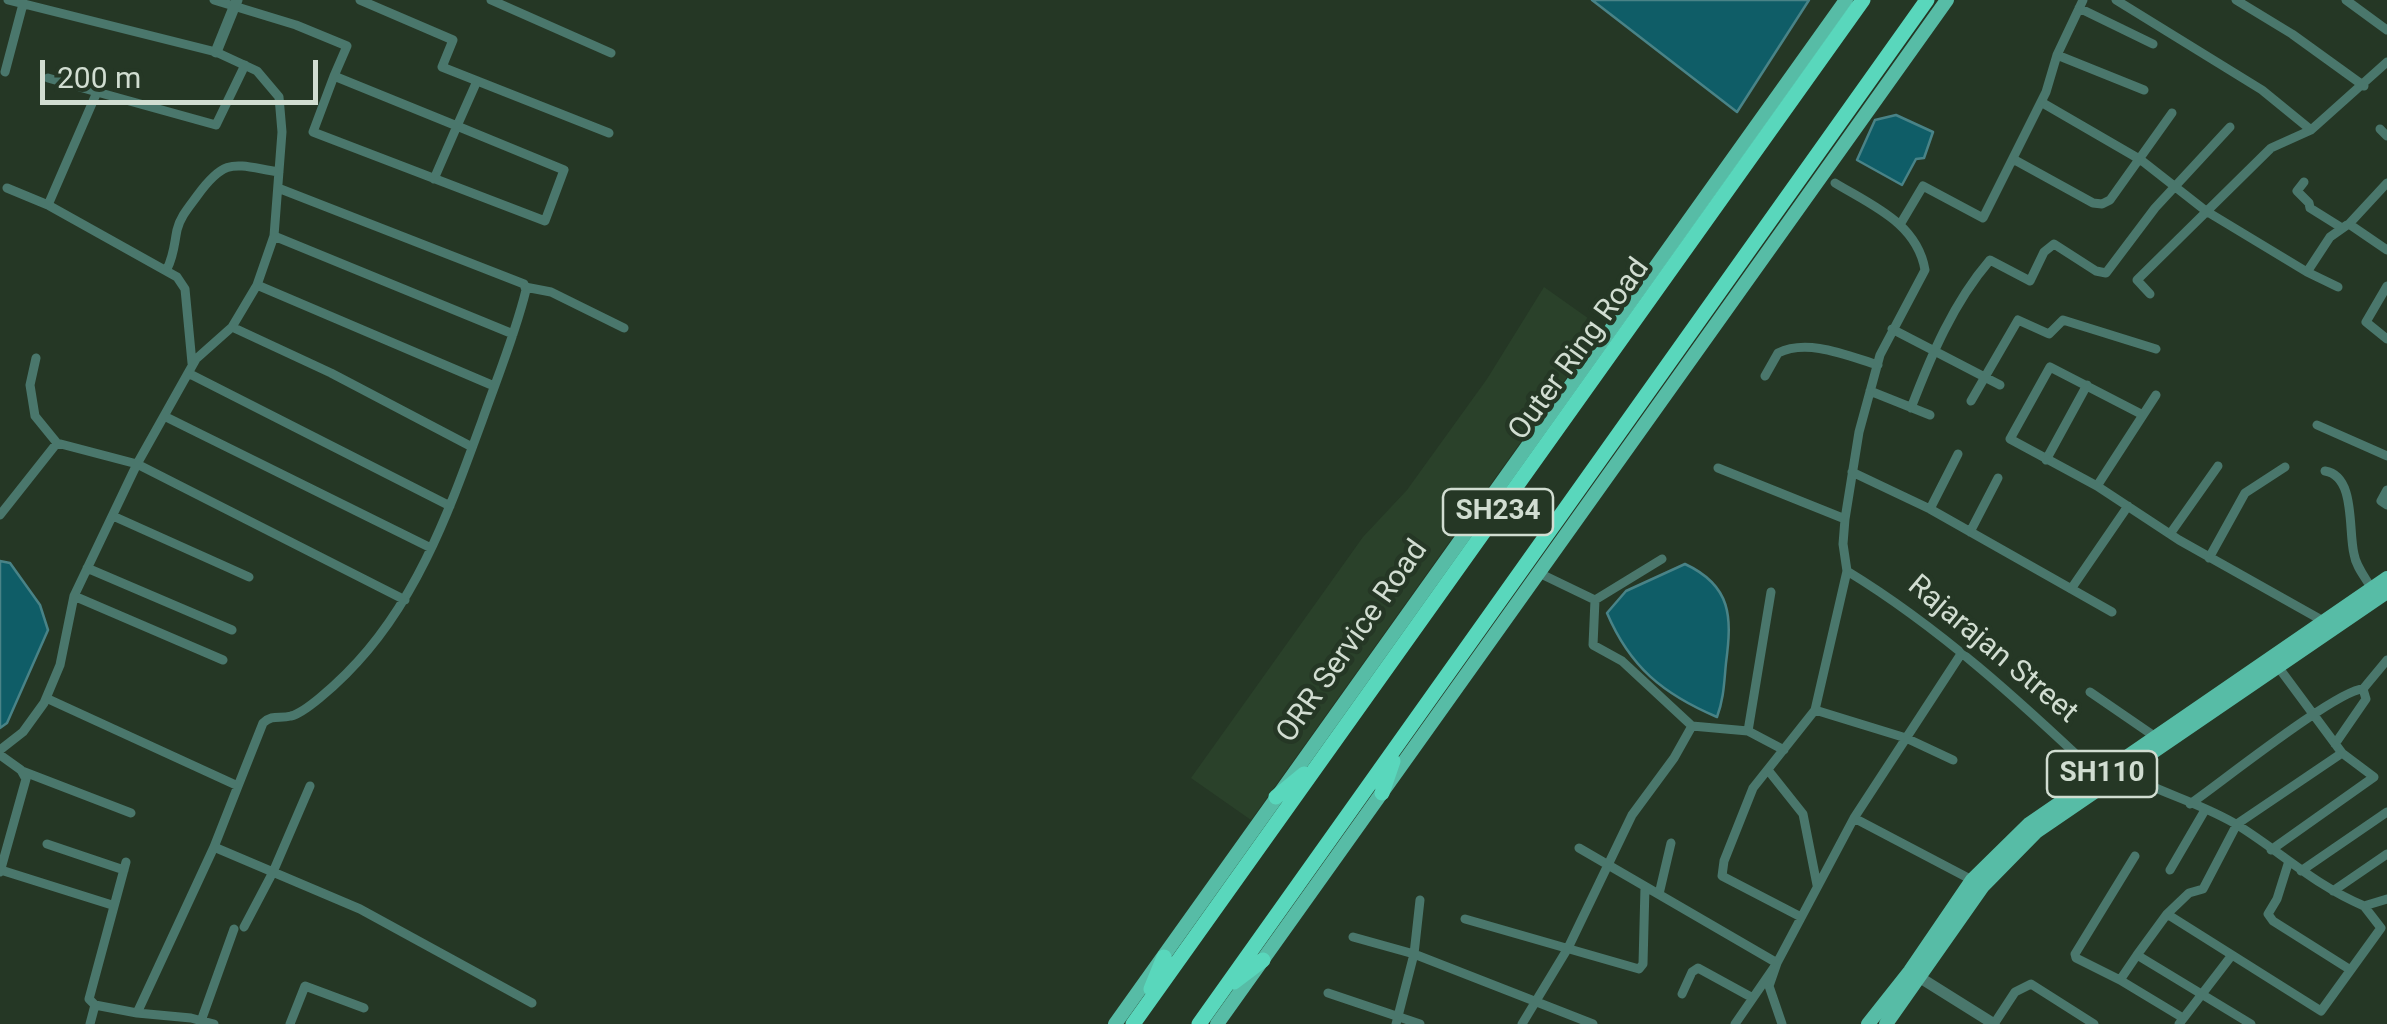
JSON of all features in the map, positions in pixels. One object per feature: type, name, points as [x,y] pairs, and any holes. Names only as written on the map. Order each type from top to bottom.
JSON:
[{"type":"highway","name":"Outer Ring Road","points":[[1138,1018],[1862,0]]},
{"type":"highway","name":"SH234","points":[[1198,1024],[1927,0]]},
{"type":"highway","points":[[1382,793],[1399,743]]},
{"type":"highway","points":[[1276,797],[1324,756]]},
{"type":"highway","points":[[1138,1018],[1164,957]]},
{"type":"highway","points":[[1222,991],[1263,960]]},
{"type":"main road","name":"ORR Service Road","points":[[1115,1024],[1846,0]]},
{"type":"main road","points":[[1217,1024],[1946,0]]},
{"type":"main road","name":"SH110","points":[[1868,1024],[1910,971],[1972,880],[2029,824],[2279,668],[2379,590],[2387,578]]},
{"type":"main road","name":"SH110","points":[[2120,769],[2157,738],[2325,622],[2379,590]]},
{"type":"main road","name":"SH110","points":[[1886,1024],[1983,886],[2005,861],[2102,780]]},
{"type":"street","points":[[214,0],[236,3],[347,46],[334,76],[313,132],[545,221],[564,170],[334,76]]},
{"type":"street","points":[[360,0],[453,40],[442,67],[610,133]]},
{"type":"street","points":[[491,0],[611,53]]},
{"type":"street","points":[[2116,0],[2238,74],[2310,130]]},
{"type":"street","points":[[2236,0],[2292,34],[2364,86]]},
{"type":"street","points":[[2346,0],[2387,30]]},
{"type":"street","points":[[5,72],[17,2],[216,52],[257,71],[279,97],[280,172],[274,236],[257,286],[232,327],[190,369],[137,464],[74,596],[60,665],[46,698],[23,732],[0,752],[21,770],[131,814]]},
{"type":"street","points":[[216,52],[236,3]]},
{"type":"street","points":[[1901,223],[1923,186],[1983,218],[2041,102],[2079,3],[2154,44]]},
{"type":"street","points":[[2057,55],[2144,90]]},
{"type":"street","points":[[2150,294],[2137,280],[2271,148],[2310,130],[2387,62]]},
{"type":"street","points":[[48,78],[216,125],[245,65]]},
{"type":"street","points":[[434,178],[477,81]]},
{"type":"street","points":[[48,205],[97,92]]},
{"type":"street","points":[[2041,102],[2141,160],[2206,212],[2338,287]]},
{"type":"street","points":[[2013,158],[2093,203],[2102,204],[2110,200],[2141,160],[2172,113]]},
{"type":"street","points":[[1911,408],[1934,349],[1965,294],[1990,260],[2030,281],[2044,252],[2054,244],[2096,271],[2106,273],[2139,226],[2230,127]]},
{"type":"street","points":[[168,269],[182,216],[213,174],[227,166],[280,172]]},
{"type":"street","points":[[2304,182],[2297,192],[2310,208],[2387,250]]},
{"type":"street","points":[[1801,917],[1722,876],[1724,861],[1753,788],[1815,710],[1847,571],[1845,518],[1870,391],[1892,329],[1925,270],[1920,253],[1901,223],[1835,183]]},
{"type":"street","points":[[2307,272],[2330,238],[2387,183]]},
{"type":"street","points":[[6,188],[48,205],[168,269],[184,289],[190,369]]},
{"type":"street","points":[[278,188],[525,287],[551,292],[624,328]]},
{"type":"street","points":[[274,236],[512,334]]},
{"type":"street","points":[[257,286],[494,386]]},
{"type":"street","points":[[2387,286],[2366,322],[2387,339]]},
{"type":"street","points":[[138,1013],[214,847],[263,724],[269,718],[292,716],[342,678],[405,600],[450,506],[525,287]]},
{"type":"street","points":[[1971,402],[2018,320],[2049,334],[2063,320],[2156,349]]},
{"type":"street","points":[[232,327],[472,446]]},
{"type":"street","points":[[1892,329],[2000,385]]},
{"type":"street","points":[[1765,376],[1778,353],[1795,348],[1828,351],[1878,365]]},
{"type":"street","points":[[36,358],[30,384],[35,416],[56,443],[137,464],[405,600]]},
{"type":"street","points":[[2142,415],[2050,367],[2011,434],[2012,442],[2097,486],[2210,558],[2325,622]]},
{"type":"street","points":[[190,369],[450,506]]},
{"type":"street","points":[[2046,460],[2087,385]]},
{"type":"street","points":[[1870,391],[1930,416]]},
{"type":"street","points":[[2097,486],[2156,395]]},
{"type":"street","points":[[164,416],[431,548]]},
{"type":"street","points":[[2317,425],[2387,456]]},
{"type":"street","points":[[0,515],[56,443]]},
{"type":"street","points":[[1930,509],[1958,454]]},
{"type":"street","points":[[2170,534],[2218,466]]},
{"type":"street","points":[[2210,558],[2245,493],[2285,467]]},
{"type":"street","points":[[1718,468],[1845,518]]},
{"type":"street","points":[[2324,470],[2334,472],[2344,485],[2356,564],[2379,590]]},
{"type":"street","points":[[1852,472],[1930,509],[2112,612]]},
{"type":"street","points":[[1970,532],[1998,478]]},
{"type":"street","points":[[2387,490],[2381,501],[2387,504]]},
{"type":"street","points":[[2071,589],[2128,506]]},
{"type":"street","points":[[113,516],[249,577]]},
{"type":"street","points":[[1594,600],[1662,560]]},
{"type":"street","points":[[87,568],[232,630]]},
{"type":"street","name":"Rajarajan Street","points":[[1847,571],[1890,597],[1961,654],[2102,780]]},
{"type":"street","points":[[1539,573],[1594,600]]},
{"type":"street","points":[[1748,731],[1771,592]]},
{"type":"street","points":[[74,596],[223,660]]},
{"type":"street","points":[[1594,600],[1593,645],[1622,661],[1692,726],[1748,731],[1784,750]]},
{"type":"street","points":[[1735,1024],[1777,962],[1854,818],[1961,654]]},
{"type":"street","points":[[2190,804],[2350,692],[2363,689],[2387,660]]},
{"type":"street","points":[[2279,668],[2339,749],[2387,783]]},
{"type":"street","points":[[2120,980],[2167,914],[2189,893],[2203,889],[2237,824],[2339,749],[2366,699],[2363,689]]},
{"type":"street","points":[[2090,692],[2157,738]]},
{"type":"street","points":[[46,698],[238,786]]},
{"type":"street","points":[[1815,710],[1906,738],[1953,760]]},
{"type":"street","points":[[1522,1024],[1568,948],[1632,814],[1674,758],[1692,726]]},
{"type":"street","points":[[2120,769],[2237,824],[2288,864],[2364,906],[2384,929],[2349,969],[2321,1011],[2167,914]]},
{"type":"street","points":[[21,770],[26,779],[0,871],[112,905]]},
{"type":"street","points":[[1768,770],[1803,814],[1818,888]]},
{"type":"street","points":[[2271,850],[2374,777]]},
{"type":"street","points":[[202,1021],[239,928],[273,872],[310,786]]},
{"type":"street","points":[[2170,870],[2205,810]]},
{"type":"street","points":[[2300,871],[2387,812]]},
{"type":"street","points":[[1854,818],[1972,880]]},
{"type":"street","points":[[1659,894],[1672,843]]},
{"type":"street","points":[[47,844],[125,866],[89,999],[95,1004],[164,1020],[214,1024]]},
{"type":"street","points":[[214,847],[360,909],[532,1004]]},
{"type":"street","points":[[1579,848],[1777,962]]},
{"type":"street","points":[[2333,891],[2387,854]]},
{"type":"street","points":[[2135,856],[2075,954],[2079,961],[2120,980],[2181,1021],[2232,955]]},
{"type":"street","points":[[2288,864],[2278,899],[2268,914],[2349,969]]},
{"type":"street","points":[[1464,919],[1639,969],[1643,964],[1645,887]]},
{"type":"street","points":[[2364,906],[2387,898]]},
{"type":"street","points":[[1397,1020],[1414,954],[1420,900]]},
{"type":"street","points":[[1354,937],[1414,954],[1594,1024]]},
{"type":"street","points":[[2137,956],[2249,1024]]},
{"type":"street","points":[[1777,962],[1769,986],[1782,1024]]},
{"type":"street","points":[[1682,994],[1692,972],[1698,968],[1751,997]]},
{"type":"street","points":[[1919,977],[1994,1024],[2015,992],[2032,984],[2094,1024]]},
{"type":"street","points":[[290,1024],[306,986],[364,1008]]},
{"type":"street","points":[[1328,993],[1397,1020],[1420,1024]]},
{"type":"street","points":[[90,1024],[95,1004]]},
{"type":"shaded area","points":[[1544,287],[1602,328],[1251,820],[1191,778],[1363,537],[1407,490],[1487,379]]},
{"type":"water","points":[[1592,0],[1809,0],[1737,112]]},
{"type":"water","points":[[1896,115],[1933,132],[1924,158],[1916,159],[1902,185],[1857,160],[1875,120]]},
{"type":"water","points":[[0,561],[10,563],[40,605],[48,630],[7,723],[0,728]]},
{"type":"water","points":[[1685,564],[1712,582],[1728,617],[1724,684],[1717,717],[1680,699],[1650,677],[1626,649],[1607,613],[1626,591]]}]
